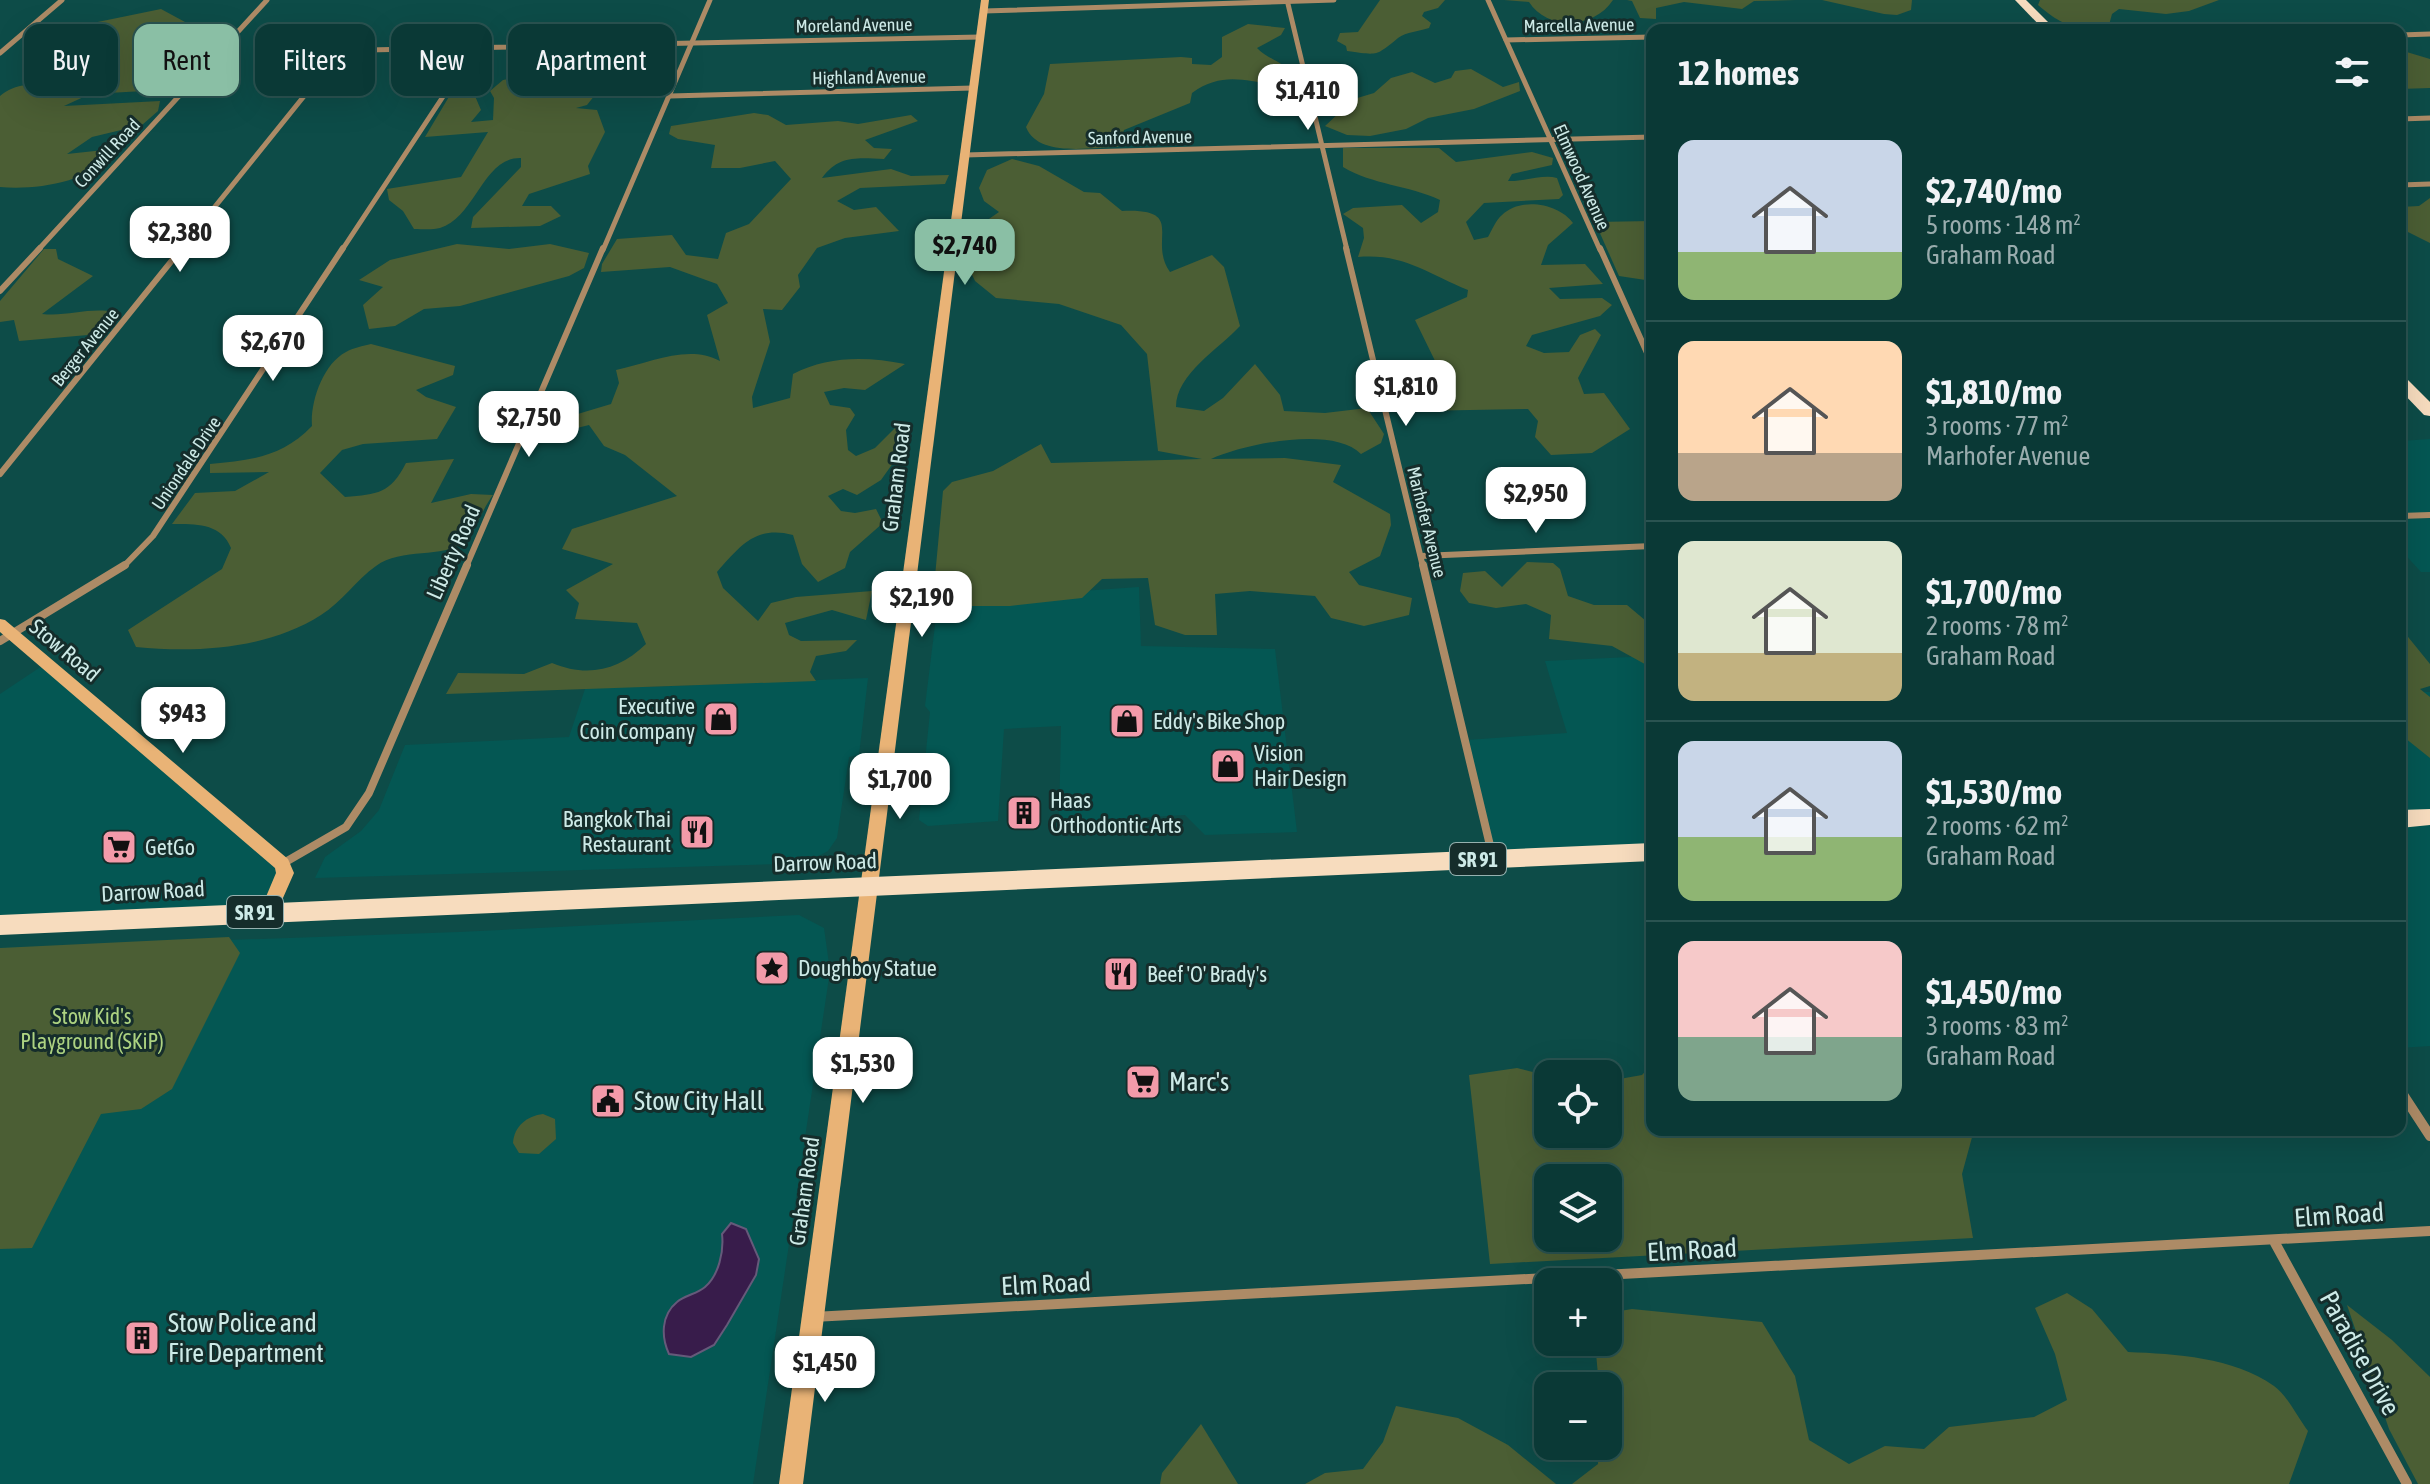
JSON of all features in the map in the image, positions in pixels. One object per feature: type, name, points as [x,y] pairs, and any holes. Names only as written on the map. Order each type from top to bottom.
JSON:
[{"type":"main road","points":[[2020,0],[2044,24]]},
{"type":"main road","name":"Graham Road","points":[[791,1484],[985,5]]},
{"type":"main road","points":[[2406,387],[2430,411]]},
{"type":"main road","name":"Stow Road","points":[[4,633],[282,864]]},
{"type":"main road","points":[[2406,819],[2430,817]]},
{"type":"main road","name":"Darrow Road","points":[[0,925],[1646,852]]},
{"type":"main road","points":[[269,911],[285,873],[282,864]]},
{"type":"street","points":[[0,53],[62,0]]},
{"type":"street","name":"Conwill Road","points":[[0,291],[267,0]]},
{"type":"street","name":"Liberty Road","points":[[675,84],[710,0]]},
{"type":"street","points":[[985,5],[1004,10],[1288,4],[1334,0]]},
{"type":"street","name":"Elmwood Avenue","points":[[1488,0],[1646,343]]},
{"type":"street","name":"Marhofer Avenue","points":[[1288,4],[1493,858]]},
{"type":"street","points":[[2406,35],[2430,34]]},
{"type":"street","name":"Moreland Avenue","points":[[492,48],[980,37]]},
{"type":"street","name":"Marcella Avenue","points":[[1506,40],[1646,37]]},
{"type":"street","name":"Highland Avenue","points":[[675,96],[973,88]]},
{"type":"street","name":"Berger Avenue","points":[[0,474],[304,96]]},
{"type":"street","name":"Uniondale Drive","points":[[4,633],[122,568],[153,536],[443,96]]},
{"type":"street","name":"Liberty Road","points":[[282,864],[346,827],[364,802],[670,96]]},
{"type":"street","points":[[2406,119],[2430,118]]},
{"type":"street","name":"Sanford Avenue","points":[[965,155],[1646,137]]},
{"type":"street","points":[[2406,185],[2430,184]]},
{"type":"street","points":[[2406,516],[2430,515]]},
{"type":"street","points":[[1421,556],[1646,546]]},
{"type":"street","points":[[2406,1099],[2430,1136]]},
{"type":"street","name":"Elm Road","points":[[813,1317],[2028,1252],[2275,1243],[2430,1231]]},
{"type":"street","name":"Paradise Drive","points":[[2275,1243],[2407,1484]]},
{"type":"shaded area","points":[[2430,439],[2430,572],[2421,572],[2406,556],[2406,441]]},
{"type":"shaded area","points":[[1139,587],[1141,646],[1275,649],[1297,832],[1205,835],[1185,815],[1059,822],[1061,726],[1004,729],[998,821],[928,826],[919,820],[930,712],[925,706],[938,601]]},
{"type":"shaded area","points":[[1646,656],[1646,852],[1493,864],[1467,740],[1567,733],[1545,661]]},
{"type":"shaded area","points":[[42,666],[280,867],[264,908],[0,920],[0,694]]},
{"type":"shaded area","points":[[868,678],[859,755],[849,757],[837,838],[828,851],[815,858],[781,864],[315,878],[325,857],[361,831],[379,810],[405,745],[569,737],[586,686],[648,687]]},
{"type":"shaded area","points":[[2406,692],[2430,692],[2430,1046],[2406,1048]]},
{"type":"shaded area","points":[[799,915],[824,928],[830,971],[753,1484],[0,1484],[0,948],[459,932]]},
{"type":"shaded area","points":[[731,1223],[746,1229],[759,1259],[756,1275],[714,1345],[691,1357],[669,1354],[664,1334],[668,1313],[680,1300],[710,1282],[720,1262],[722,1234]]},
{"type":"green space","points":[[1380,0],[1445,0],[1438,8],[1424,12],[1422,16],[1431,23],[1429,28],[1401,36],[1376,53],[1347,51],[1346,46],[1337,41],[1340,33],[1358,32]]},
{"type":"green space","points":[[1504,0],[1613,0],[1595,17],[1571,23],[1547,18],[1529,2]]},
{"type":"green space","points":[[1627,0],[1796,0],[1754,1],[1742,9],[1684,2],[1656,8],[1656,19],[1640,18],[1632,1]]},
{"type":"green space","points":[[1822,0],[1912,0],[1911,10],[1897,15]]},
{"type":"green space","points":[[2040,0],[2219,0],[2189,11],[2166,14],[2119,9],[2112,14],[2109,24],[2066,24],[2038,5]]},
{"type":"green space","points":[[161,9],[185,22],[134,24],[134,92],[118,92],[118,24],[88,24]]},
{"type":"green space","points":[[1248,24],[1285,28],[1281,35],[1257,48],[1290,72],[1294,86],[1230,79],[1205,85],[1192,93],[1190,103],[1124,130],[1118,147],[1053,147],[1032,137],[1026,127],[1044,94],[1050,64],[1181,57],[1192,58],[1192,64],[1211,65],[1222,57],[1222,37]]},
{"type":"green space","points":[[2406,52],[2430,59],[2430,88],[2406,89]]},
{"type":"green space","points":[[1471,69],[1503,87],[1519,82],[1520,91],[1474,109],[1428,118],[1406,129],[1370,136],[1347,135],[1325,126],[1354,99],[1374,93],[1391,78],[1412,72],[1435,83],[1451,78],[1455,71]]},
{"type":"green space","points":[[508,79],[508,96],[594,96],[587,105],[576,108],[597,110],[605,132],[588,166],[590,174],[529,194],[522,206],[551,206],[561,216],[540,226],[471,228],[473,217],[521,167],[521,158],[508,160],[497,167],[452,222],[437,229],[414,229],[403,211],[389,200],[387,189],[461,177],[488,132],[425,137],[449,96],[475,96],[481,110],[471,122],[493,120],[492,89]]},
{"type":"green space","points":[[24,85],[24,96],[86,96],[64,106],[160,101],[158,111],[142,125],[92,137],[67,154],[104,150],[112,154],[89,172],[45,186],[0,187],[0,96]]},
{"type":"green space","points":[[754,113],[768,115],[786,125],[838,121],[858,124],[911,115],[918,121],[865,140],[874,148],[892,149],[884,159],[842,162],[822,178],[891,169],[911,176],[949,175],[945,184],[860,188],[837,201],[854,210],[876,207],[899,231],[845,238],[817,248],[798,275],[800,287],[782,310],[763,309],[770,342],[752,397],[753,408],[790,398],[793,374],[819,364],[861,359],[905,364],[865,390],[844,388],[824,392],[830,405],[850,408],[855,415],[846,430],[848,450],[856,456],[875,448],[897,426],[903,449],[881,480],[857,495],[843,489],[828,496],[841,511],[855,513],[876,509],[883,523],[850,552],[845,568],[818,582],[802,564],[793,535],[769,533],[741,546],[717,572],[723,588],[758,621],[771,603],[796,597],[872,591],[866,620],[832,610],[785,623],[789,635],[801,641],[857,640],[846,651],[816,656],[810,672],[816,681],[446,694],[458,673],[524,674],[552,663],[578,670],[602,669],[625,660],[646,644],[637,623],[575,619],[579,603],[566,590],[613,564],[562,549],[572,529],[677,496],[625,455],[604,446],[589,425],[537,438],[551,422],[611,404],[619,383],[616,370],[669,356],[695,354],[720,361],[707,315],[728,303],[717,284],[670,267],[601,272],[602,264],[617,239],[672,235],[686,255],[718,259],[726,233],[749,224],[791,179],[775,161],[740,168],[711,168],[715,145],[678,139],[669,134],[671,126]]},
{"type":"green space","points":[[1343,148],[1439,148],[1456,162],[1532,152],[1553,158],[1552,165],[1512,174],[1508,181],[1557,178],[1563,195],[1559,199],[1484,203],[1466,222],[1474,240],[1488,237],[1502,215],[1510,209],[1529,204],[1550,207],[1573,223],[1548,245],[1541,265],[1585,264],[1603,284],[1549,288],[1560,299],[1602,298],[1612,305],[1600,316],[1532,335],[1526,346],[1544,353],[1569,352],[1580,335],[1595,329],[1601,335],[1578,378],[1584,394],[1604,393],[1630,429],[1592,453],[1551,455],[1535,437],[1538,421],[1528,409],[1415,411],[1389,408],[1385,387],[1436,384],[1439,369],[1415,320],[1467,297],[1468,290],[1402,261],[1358,257],[1364,238],[1363,228],[1343,214],[1353,208],[1402,205],[1421,223],[1438,212],[1440,200],[1354,173],[1343,167]]},
{"type":"green space","points":[[1012,159],[1039,166],[1084,192],[1100,193],[1122,211],[1142,211],[1154,215],[1162,228],[1164,260],[1170,272],[1212,255],[1224,267],[1240,326],[1191,373],[1178,395],[1176,407],[1204,411],[1223,398],[1255,364],[1280,395],[1284,411],[1325,413],[1367,408],[1384,434],[1381,443],[1361,454],[1348,445],[1310,439],[1266,443],[1211,459],[1285,458],[1341,465],[1333,482],[1390,514],[1391,525],[1380,556],[1349,572],[1359,585],[1412,598],[1409,615],[1364,626],[1331,618],[1315,596],[1250,591],[1215,594],[1217,635],[1185,635],[1155,625],[1148,578],[1102,579],[1082,598],[1010,606],[960,606],[933,598],[943,491],[952,482],[993,471],[1041,444],[1051,463],[1202,459],[1158,451],[1147,354],[1121,325],[1059,304],[996,298],[975,281],[967,264],[973,230],[999,212],[984,201],[979,188],[987,170]]},
{"type":"green space","points":[[2430,198],[2430,243],[2406,231],[2406,207],[2419,206]]},
{"type":"green space","points":[[1646,221],[1646,280],[1619,276],[1595,222]]},
{"type":"green space","points":[[457,244],[509,249],[550,244],[589,253],[584,268],[569,276],[460,306],[424,309],[395,326],[369,329],[363,305],[383,287],[359,280],[390,260]]},
{"type":"green space","points":[[44,249],[56,249],[58,259],[93,276],[42,314],[114,312],[88,335],[19,341],[14,320],[0,322],[0,301]]},
{"type":"green space","points":[[371,344],[455,366],[453,375],[416,390],[426,397],[456,407],[437,439],[363,444],[342,450],[320,473],[345,497],[356,496],[388,487],[406,463],[454,459],[431,503],[471,494],[493,495],[468,537],[445,550],[386,560],[329,610],[278,635],[232,646],[183,649],[136,647],[128,630],[222,569],[231,548],[214,529],[172,524],[195,493],[235,491],[269,472],[210,473],[210,464],[266,455],[301,436],[312,426],[316,395],[331,365],[346,352]]},
{"type":"green space","points":[[1527,562],[1553,563],[1560,569],[1568,596],[1594,605],[1627,605],[1646,621],[1646,665],[1612,646],[1549,639],[1551,615],[1526,604],[1496,608],[1469,603],[1460,591],[1463,573],[1485,571],[1502,587]]},
{"type":"green space","points":[[2406,634],[2430,664],[2430,686],[2420,689],[2430,697],[2430,758],[2406,739]]},
{"type":"green space","name":"Stow Kid's Playground (SKiP)","points":[[229,937],[240,953],[172,1089],[141,1109],[101,1114],[32,1248],[0,1249],[0,948]]},
{"type":"green space","points":[[1517,1068],[1534,1072],[1534,1148],[1622,1148],[1622,1079],[1642,1075],[1646,1071],[1646,1136],[1972,1136],[1962,1174],[1973,1238],[1490,1264],[1469,1075]]},
{"type":"green space","points":[[543,1114],[555,1119],[556,1139],[539,1154],[519,1153],[513,1143],[519,1127],[532,1117]]},
{"type":"green space","points":[[2067,1293],[2092,1309],[2128,1352],[2184,1356],[2222,1363],[2258,1376],[2274,1386],[2308,1431],[2289,1484],[1572,1484],[1598,1464],[1598,1460],[1622,1460],[1622,1372],[1598,1372],[1596,1356],[1622,1356],[1622,1311],[1632,1309],[1762,1322],[1795,1376],[1809,1440],[1849,1464],[1885,1446],[1924,1449],[1949,1427],[2034,1417],[2067,1400],[2055,1354],[2035,1308]]},
{"type":"green space","points":[[2347,1305],[2392,1340],[2430,1377],[2430,1484],[2418,1484],[2389,1429]]},
{"type":"green space","points":[[1396,1406],[1458,1418],[1508,1445],[1556,1484],[1305,1484],[1325,1473],[1363,1469],[1383,1442]]},
{"type":"green space","points":[[1201,1424],[1238,1484],[1160,1484],[1162,1473]]},
{"type":"place","name":"Executive Coin Company","points":[[721,719]]},
{"type":"place","name":"Eddy's Bike Shop","points":[[1127,721]]},
{"type":"place","name":"Vision Hair Design","points":[[1228,766]]},
{"type":"place","name":"Haas Orthodontic Arts","points":[[1024,813]]},
{"type":"place","name":"Bangkok Thai Restaurant","points":[[697,832]]},
{"type":"place","name":"GetGo","points":[[119,847]]},
{"type":"place","name":"Doughboy Statue","points":[[772,968]]},
{"type":"place","name":"Beef 'O' Brady's","points":[[1121,974]]},
{"type":"place","name":"Marc's","points":[[1143,1082]]},
{"type":"place","name":"Stow City Hall","points":[[608,1101]]},
{"type":"place","name":"Stow Police and Fire Department","points":[[142,1338]]}]
